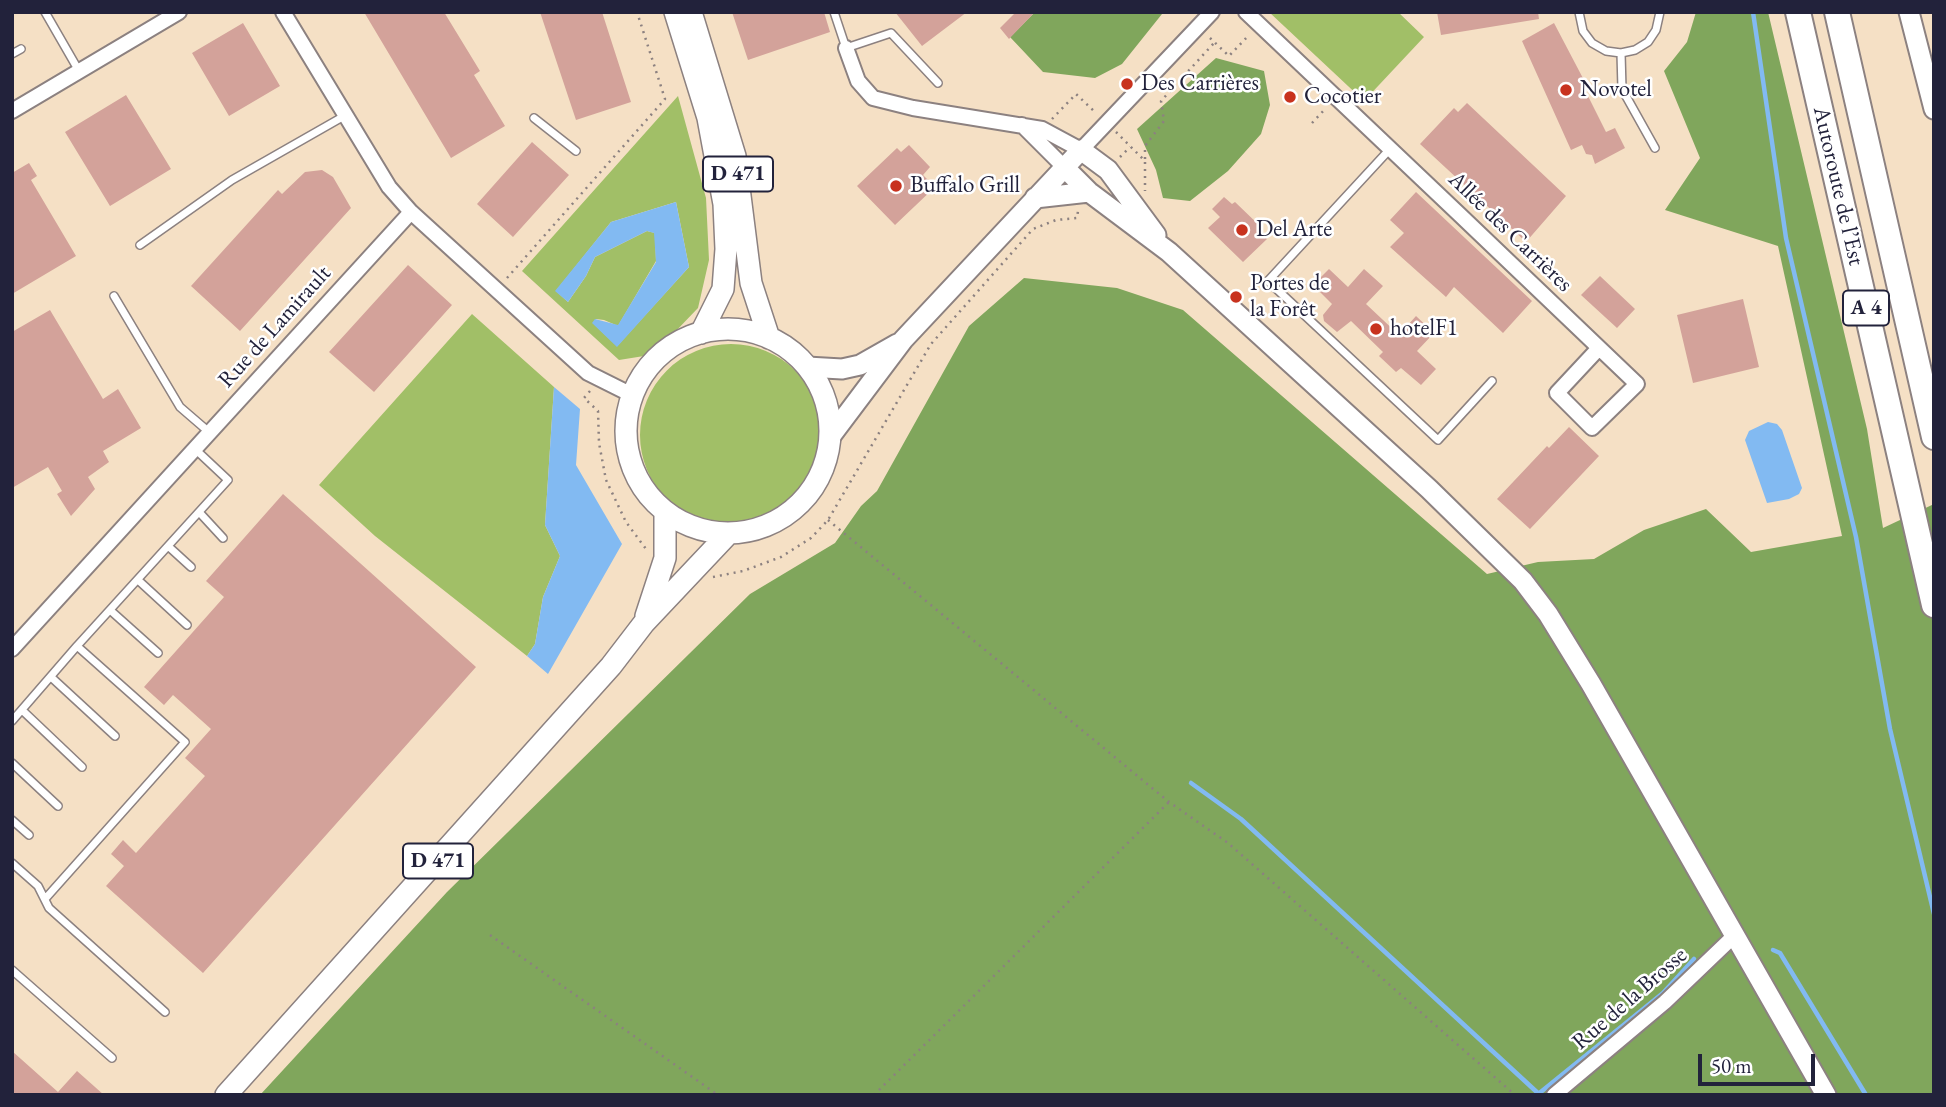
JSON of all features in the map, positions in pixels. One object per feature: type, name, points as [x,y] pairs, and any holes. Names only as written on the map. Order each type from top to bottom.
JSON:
[{"type":"highway","name":"Autoroute de l’Est","points":[[1798,12],[1934,605]]},
{"type":"highway","name":"Autoroute de l’Est","points":[[1837,12],[1934,437]]},
{"type":"main road","name":"D 471","points":[[675,12],[708,118],[724,204],[726,248],[723,289],[701,333]]},
{"type":"main road","name":"D 471","points":[[691,12],[735,156],[751,282],[769,338]]},
{"type":"main road","points":[[1909,12],[1934,109]]},
{"type":"main road","points":[[830,437],[904,340],[1081,150],[1108,170],[1169,252]]},
{"type":"main road","points":[[1064,167],[1089,192],[1169,252],[1429,489],[1523,582],[1568,645],[1826,1095]]},
{"type":"main road","points":[[1035,198],[1089,192]]},
{"type":"main road","points":[[736,330],[769,338],[790,350],[807,367],[820,388],[828,412],[830,437],[824,467],[809,494],[794,509],[759,530],[728,534],[695,529],[665,512],[643,489],[629,459],[626,427],[632,395],[653,362],[667,349],[701,333],[736,330]]},
{"type":"main road","points":[[807,367],[842,369],[860,365],[904,340]]},
{"type":"main road","name":"D 471","points":[[644,623],[665,558],[665,512]]},
{"type":"main road","name":"D 471","points":[[226,1095],[611,667],[644,623],[728,534]]},
{"type":"street","points":[[12,111],[179,12]]},
{"type":"street","points":[[283,12],[389,187],[411,212],[588,373],[632,395]]},
{"type":"street","points":[[846,48],[858,80],[873,98],[913,108],[1042,129],[1081,150],[1212,12]]},
{"type":"street","name":"Allée des Carrières","points":[[1246,12],[1637,384],[1592,428],[1557,393],[1599,348]]},
{"type":"street","points":[[1022,125],[1064,167]]},
{"type":"street","name":"Rue de Lamirault","points":[[12,649],[411,212]]},
{"type":"street","name":"Rue de la Brosse","points":[[1554,1095],[1665,1002],[1735,935]]},
{"type":"lane","points":[[45,12],[79,72]]},
{"type":"lane","points":[[834,12],[846,48],[891,33],[938,83]]},
{"type":"lane","points":[[1579,12],[1583,31],[1592,43],[1606,51],[1621,53],[1635,50],[1648,42],[1656,30],[1660,12]]},
{"type":"lane","points":[[12,54],[21,49]]},
{"type":"lane","points":[[1621,53],[1622,89],[1655,148]]},
{"type":"lane","points":[[140,245],[232,180],[346,116]]},
{"type":"lane","points":[[534,118],[576,151]]},
{"type":"lane","points":[[1390,149],[1268,281],[1438,440],[1492,381]]},
{"type":"lane","points":[[114,296],[180,407],[210,433]]},
{"type":"lane","points":[[12,721],[228,480],[195,449]]},
{"type":"lane","points":[[199,512],[223,538]]},
{"type":"lane","points":[[168,546],[191,568]]},
{"type":"lane","points":[[138,580],[187,625]]},
{"type":"lane","points":[[110,610],[158,653]]},
{"type":"lane","points":[[45,899],[184,742],[77,646]]},
{"type":"lane","points":[[51,677],[115,736]]},
{"type":"lane","points":[[22,710],[82,767]]},
{"type":"lane","points":[[12,763],[58,806]]},
{"type":"lane","points":[[12,820],[29,835]]},
{"type":"lane","points":[[12,863],[38,886],[49,908],[165,1012]]},
{"type":"lane","points":[[12,971],[112,1058]]},
{"type":"path","points":[[496,291],[665,99],[637,12]]},
{"type":"path","points":[[1145,198],[1145,146],[1164,121],[1161,101],[1214,43],[1228,56],[1259,25]]},
{"type":"path","points":[[1042,129],[1076,94],[1145,161]]},
{"type":"path","points":[[1312,123],[1336,97]]},
{"type":"path","points":[[828,520],[1169,802],[1228,843],[1515,1095]]},
{"type":"path","points":[[874,1095],[1169,802]]},
{"type":"path","points":[[490,935],[718,1095]]},
{"type":"green space","points":[[1035,12],[1162,14],[1122,64],[1095,78],[1043,72],[1010,37]]},
{"type":"green space","points":[[1269,12],[1398,12],[1424,37],[1364,101]]},
{"type":"green space","points":[[1696,12],[1768,12],[1867,429],[1883,528],[1934,504],[1934,1095],[260,1095],[447,892],[750,594],[835,543],[861,506],[877,491],[969,326],[1024,278],[1117,288],[1183,310],[1487,574],[1538,562],[1594,559],[1644,530],[1706,509],[1751,552],[1842,536],[1778,246],[1665,210],[1700,158],[1664,71],[1687,42]]},
{"type":"green space","points":[[1216,58],[1264,71],[1270,105],[1261,134],[1228,171],[1190,201],[1163,198],[1156,170],[1137,129]]},
{"type":"green space","points":[[678,96],[706,198],[709,260],[698,308],[674,333],[644,356],[619,360],[522,271]],"holes":[[[676,202],[689,267],[617,346],[593,323],[596,319],[618,326],[656,261],[655,233],[647,231],[595,257],[568,302],[556,291],[611,222]]]},
{"type":"green space","points":[[472,314],[554,387],[545,525],[560,556],[543,597],[535,644],[527,656],[375,536],[319,485]]},
{"type":"green space","points":[[731,344],[766,351],[782,359],[795,371],[807,384],[815,400],[822,435],[815,470],[807,486],[795,499],[782,511],[766,519],[731,526],[696,519],[680,511],[667,499],[655,486],[647,470],[640,435],[647,400],[655,384],[667,371],[680,359],[696,351]]},
{"type":"water","points":[[676,202],[689,267],[617,347],[592,323],[595,319],[618,325],[656,262],[654,233],[647,231],[595,257],[568,302],[555,291],[611,222]]},
{"type":"water","points":[[554,387],[580,409],[576,465],[622,544],[548,674],[527,656],[535,644],[543,597],[560,556],[545,525]]},
{"type":"water","points":[[1768,422],[1777,424],[1782,430],[1802,488],[1799,494],[1789,499],[1767,503],[1745,440],[1749,431]]},
{"type":"building","points":[[364,12],[444,12],[480,71],[474,75],[505,126],[451,158]]},
{"type":"building","points":[[540,12],[602,12],[631,102],[576,120]]},
{"type":"building","points":[[732,12],[824,12],[830,32],[748,60]]},
{"type":"building","points":[[895,12],[967,12],[922,46]]},
{"type":"building","points":[[1016,12],[1035,12],[1009,39],[1000,28]]},
{"type":"building","points":[[1437,12],[1538,12],[1539,19],[1441,35]]},
{"type":"building","points":[[243,23],[280,86],[229,116],[192,53]]},
{"type":"building","name":"Novotel","points":[[1554,23],[1586,84],[1583,86],[1606,132],[1615,128],[1625,148],[1595,164],[1592,155],[1586,154],[1582,145],[1571,150],[1522,41]]},
{"type":"building","points":[[126,95],[171,169],[110,206],[65,132]]},
{"type":"building","points":[[1467,103],[1566,196],[1526,242],[1420,144],[1454,108],[1458,112]]},
{"type":"building","points":[[532,142],[569,175],[513,237],[477,204]]},
{"type":"building","name":"Buffalo Grill","points":[[909,145],[930,167],[923,175],[935,187],[895,225],[857,186],[897,148],[901,152]]},
{"type":"building","points":[[29,163],[37,176],[31,180],[76,256],[12,294],[12,173]]},
{"type":"building","points":[[322,170],[333,177],[351,208],[240,331],[191,286],[278,190],[282,194],[305,172]]},
{"type":"building","points":[[1416,192],[1532,301],[1503,333],[1454,287],[1446,297],[1390,247],[1404,233],[1390,220]]},
{"type":"building","points":[[1224,197],[1232,204],[1235,202],[1261,227],[1258,231],[1267,239],[1243,262],[1208,228],[1220,217],[1212,209]]},
{"type":"building","points":[[408,265],[452,305],[374,392],[329,352]]},
{"type":"building","name":"hotelF1","points":[[1329,269],[1348,287],[1364,269],[1383,286],[1366,304],[1399,335],[1416,316],[1434,333],[1417,351],[1436,369],[1421,385],[1401,368],[1396,372],[1379,356],[1383,352],[1351,321],[1337,332],[1324,321],[1323,315],[1332,304],[1313,285]]},
{"type":"building","points":[[1600,276],[1635,309],[1617,328],[1581,295]]},
{"type":"building","points":[[1743,299],[1759,367],[1693,383],[1677,315]]},
{"type":"building","points":[[50,310],[103,399],[118,389],[141,428],[103,451],[109,462],[88,477],[95,489],[71,516],[57,494],[62,491],[48,467],[12,488],[12,332]]},
{"type":"building","points":[[1569,427],[1599,456],[1530,529],[1497,499],[1547,446],[1549,448]]},
{"type":"building","points":[[283,494],[476,667],[203,973],[106,886],[124,866],[111,854],[123,840],[136,853],[205,776],[185,758],[211,729],[173,695],[164,705],[144,687],[224,597],[206,581]]},
{"type":"building","points":[[12,1051],[58,1092],[77,1071],[104,1095],[12,1095]]},
{"type":"waterway","points":[[1753,12],[1786,238],[1856,537],[1890,729],[1934,914]]},
{"type":"waterway","points":[[1191,783],[1241,819],[1540,1095]]},
{"type":"waterway","points":[[1773,950],[1780,953],[1866,1095]]},
{"type":"waterway","points":[[1537,1095],[1663,993],[1694,959]]},
{"type":"place","name":"Des Carrières","points":[[1127,84]]},
{"type":"place","name":"Novotel","points":[[1566,90]]},
{"type":"place","name":"Cocotier","points":[[1290,97]]},
{"type":"place","name":"Buffalo Grill","points":[[896,186]]},
{"type":"place","name":"Del Arte","points":[[1242,230]]},
{"type":"place","name":"Portes de la Forêt","points":[[1236,297]]},
{"type":"place","name":"hotelF1","points":[[1376,329]]}]
